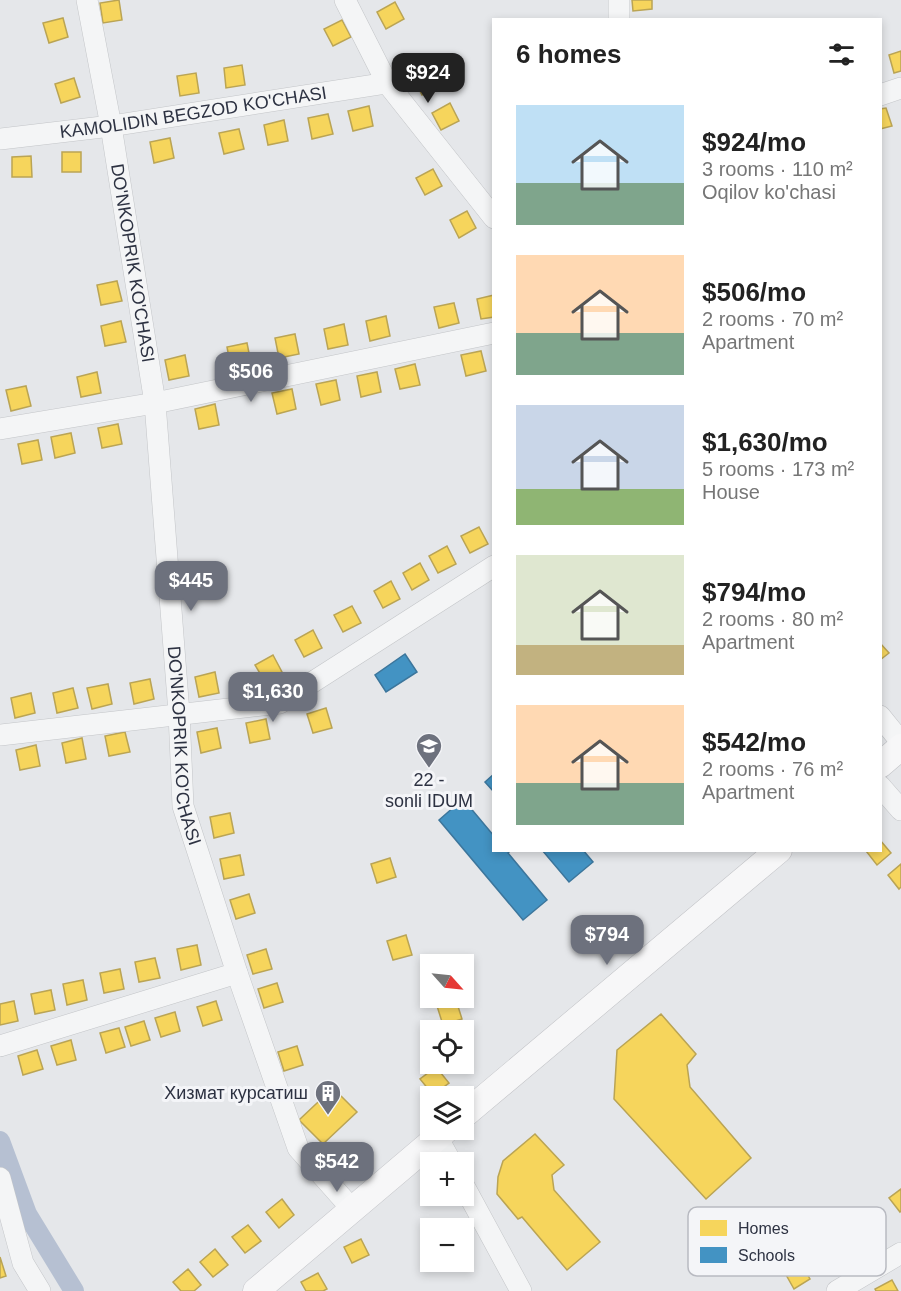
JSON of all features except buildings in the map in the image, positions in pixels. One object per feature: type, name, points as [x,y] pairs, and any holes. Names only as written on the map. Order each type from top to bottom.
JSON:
[{"type":"main road","points":[[882,763],[901,744]]},
{"type":"main road","points":[[474,1107],[777,852]]},
{"type":"main road","points":[[256,1291],[434,1140]]},
{"type":"street","name":"DO'NKOPRIK KO'CHASI","points":[[87,0],[111,126],[155,403],[179,713],[183,806],[237,973],[298,1148],[352,1209]]},
{"type":"street","points":[[345,0],[387,83],[492,215]]},
{"type":"street","points":[[619,0],[620,18]]},
{"type":"street","name":"KAMOLIDIN BEGZOD KO'CHASI","points":[[0,139],[111,126],[387,83]]},
{"type":"street","points":[[882,94],[901,88]]},
{"type":"street","points":[[0,429],[155,403],[492,333]]},
{"type":"street","points":[[0,735],[280,703],[492,567]]},
{"type":"street","points":[[882,719],[901,744]]},
{"type":"street","points":[[882,788],[901,810]]},
{"type":"street","points":[[0,1046],[237,973]]},
{"type":"street","points":[[0,1178],[23,1263],[40,1291]]},
{"type":"street","points":[[474,1204],[521,1291]]},
{"type":"street","points":[[886,1262],[901,1253]]},
{"type":"street","points":[[837,1291],[862,1276]]},
{"type":"waterway","points":[[0,1141],[27,1214],[74,1291]]},
{"type":"place","name":"22 - sonli IDUM","points":[[429,769]]},
{"type":"place","name":"Хизмат курсатиш","points":[[328,1116]]}]
